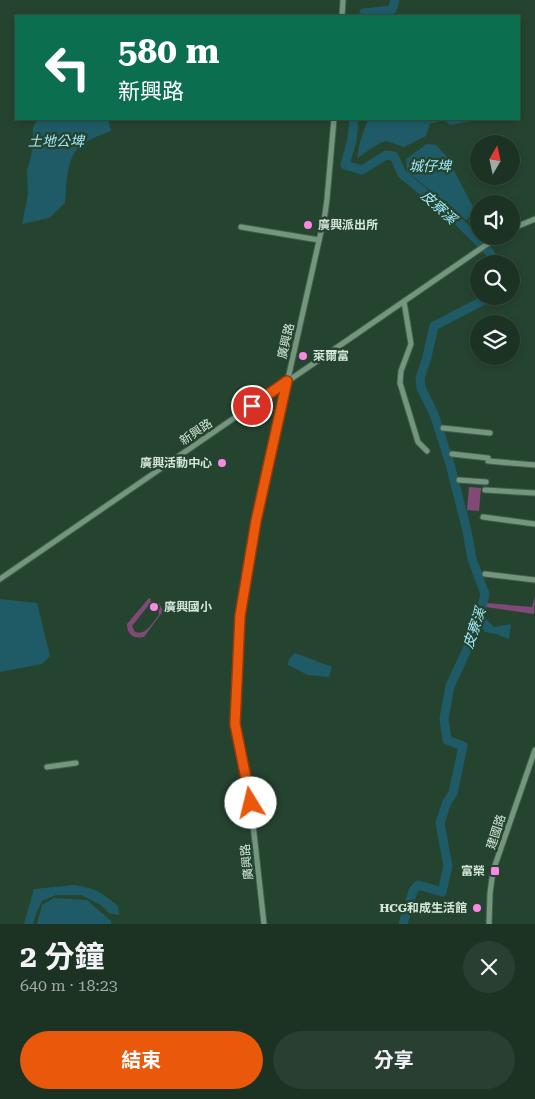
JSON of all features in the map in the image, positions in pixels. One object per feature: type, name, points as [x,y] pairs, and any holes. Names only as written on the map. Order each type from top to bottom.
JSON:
[{"type":"street","points":[[342,15],[343,0]]},
{"type":"street","name":"廣興路","points":[[264,924],[249,788],[235,724],[240,616],[244,586],[327,199],[334,120]]},
{"type":"street","points":[[520,226],[535,220]]},
{"type":"street","points":[[241,228],[319,240]]},
{"type":"street","name":"新興路","points":[[0,579],[486,245]]},
{"type":"street","points":[[404,302],[411,344],[401,371],[400,383],[418,442],[427,451]]},
{"type":"street","points":[[443,428],[490,433]]},
{"type":"street","points":[[452,454],[535,465]]},
{"type":"street","points":[[459,480],[486,482]]},
{"type":"street","points":[[485,490],[535,494]]},
{"type":"street","points":[[483,517],[535,524]]},
{"type":"street","points":[[485,574],[535,580]]},
{"type":"street","name":"建國路","points":[[489,924],[493,871],[535,750]]},
{"type":"street","points":[[47,767],[76,763]]},
{"type":"shaded area","points":[[469,487],[481,488],[479,511],[467,510]]},
{"type":"shaded area","points":[[535,596],[534,614],[486,607],[486,603],[532,607]]},
{"type":"shaded area","points":[[149,598],[151,599],[150,601],[159,603],[163,611],[144,637],[132,635],[128,631],[127,624]],"holes":[[[153,605],[158,608],[159,615],[148,628],[139,633],[135,632],[132,626],[148,606]]]},
{"type":"water","name":"土地公埤","points":[[37,120],[108,120],[111,131],[86,142],[74,153],[68,169],[65,203],[49,218],[22,224],[28,195],[27,171],[33,148],[33,127]]},
{"type":"water","name":"城仔埤","points":[[368,120],[443,120],[430,124],[426,136],[404,147],[386,141],[357,158]]},
{"type":"water","name":"城仔埤","points":[[443,120],[476,120],[451,125]]},
{"type":"water","name":"城仔埤","points":[[427,144],[436,145],[447,157],[470,201],[470,216],[466,220],[407,172],[406,159]]},
{"type":"water","points":[[0,599],[37,603],[50,656],[42,664],[0,672]]},
{"type":"water","points":[[484,617],[494,627],[511,624],[509,639],[485,632],[481,626]]},
{"type":"water","points":[[295,653],[332,667],[329,677],[308,675],[288,665],[289,659]]},
{"type":"water","points":[[75,885],[103,894],[118,906],[119,915],[109,913],[101,905],[81,895],[56,895],[42,901],[33,924],[24,924],[34,889]]},
{"type":"water","points":[[54,898],[87,900],[111,921],[111,924],[37,924],[42,905]]},
{"type":"waterway","name":"皮寮溪","points":[[364,15],[364,13],[392,10],[395,0]]},
{"type":"waterway","name":"皮寮溪","points":[[354,120],[352,140],[345,165],[362,170],[386,155],[394,156],[402,174],[455,218],[491,255]]},
{"type":"waterway","name":"皮寮溪","points":[[403,924],[413,891],[418,885],[442,892],[448,866],[440,823],[447,802],[453,793],[463,746],[447,740],[444,719],[450,686],[476,630],[485,594],[472,559],[450,464],[434,414],[421,388],[420,378],[434,326],[475,305]]},
{"type":"place","name":"廣興派出所","points":[[308,225]]},
{"type":"place","name":"萊爾富","points":[[303,356]]},
{"type":"place","name":"廣興活動中心","points":[[222,463]]},
{"type":"place","name":"廣興國小","points":[[154,607]]},
{"type":"place","name":"富榮","points":[[495,871]]},
{"type":"place","name":"HCG和成生活館","points":[[477,908]]},
{"type":"route","points":[[251,803],[235,724],[240,616],[256,521],[287,381],[252,406]]}]
